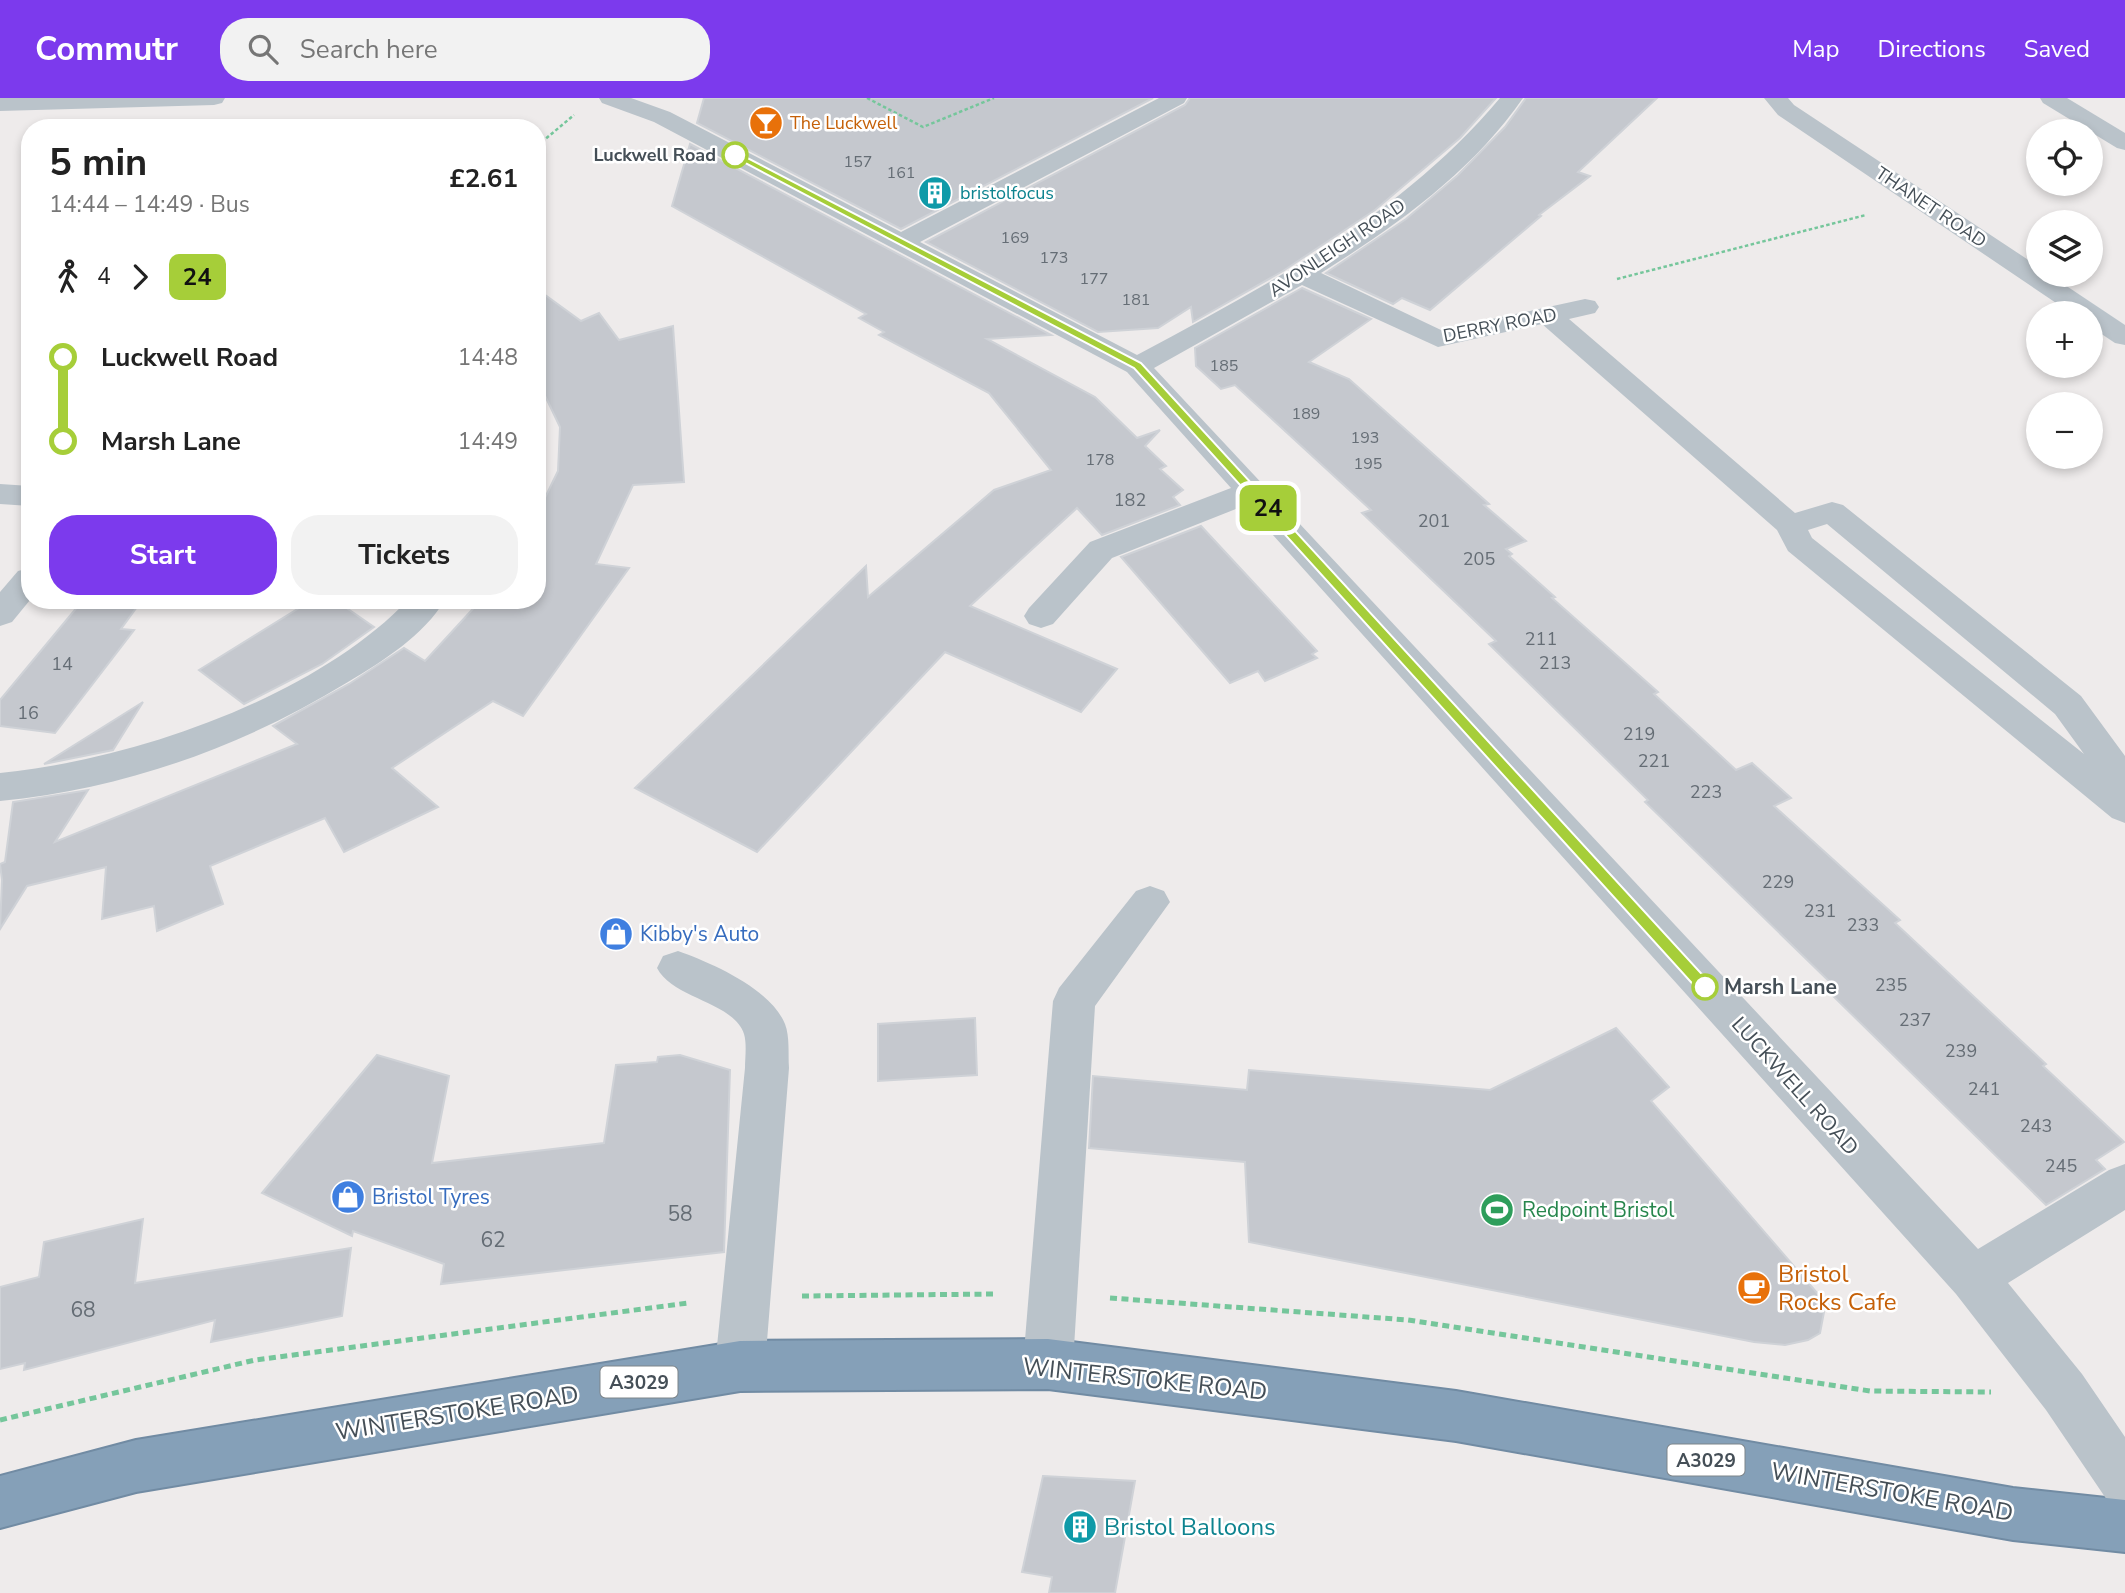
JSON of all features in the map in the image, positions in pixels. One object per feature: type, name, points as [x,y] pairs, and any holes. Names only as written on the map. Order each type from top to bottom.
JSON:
[{"type":"highway","name":"WINTERSTOKE ROAD","points":[[0,1502],[136,1466],[740,1366],[1048,1364],[1456,1416],[2013,1514],[2125,1526]]},
{"type":"street","points":[[0,104],[214,98]]},
{"type":"street","points":[[902,241],[1176,98]]},
{"type":"street","name":"AVONLEIGH ROAD","points":[[1137,366],[1303,275],[1388,218],[1461,157],[1512,98]]},
{"type":"street","name":"THANET ROAD","points":[[1774,98],[1786,110],[2071,301]]},
{"type":"street","points":[[2051,98],[2125,143]]},
{"type":"street","name":"LUCKWELL ROAD","points":[[615,102],[662,117],[1137,366],[1973,1278],[2064,1392],[2125,1482]]},
{"type":"street","name":"DERRY ROAD","points":[[1303,275],[1438,339],[1585,307]]},
{"type":"street","points":[[1548,315],[1790,525],[1799,544],[2125,808]]},
{"type":"street","name":"THANET ROAD","points":[[2103,323],[2125,337]]},
{"type":"street","points":[[1041,616],[1101,550],[1252,491]]},
{"type":"street","points":[[0,494],[21,495]]},
{"type":"street","points":[[1790,525],[1832,512],[2068,705],[2115,770],[2125,779]]},
{"type":"street","points":[[0,614],[21,590]]},
{"type":"street","points":[[0,787],[25,786],[97,772],[174,749],[265,713],[330,677],[394,634],[419,609]]},
{"type":"street","points":[[1048,1364],[1074,1001],[1150,902]]},
{"type":"street","points":[[678,968],[744,1003],[765,1027],[767,1068],[740,1366]]},
{"type":"street","points":[[1973,1278],[2125,1185]]},
{"type":"path","points":[[867,98],[923,127],[994,98]]},
{"type":"path","points":[[546,141],[615,102]]},
{"type":"path","points":[[1585,307],[1597,284],[1921,200]]},
{"type":"building","points":[[704,98],[1153,98],[901,229],[697,123]]},
{"type":"building","points":[[1190,98],[1496,98],[1460,138],[1375,210],[1283,271],[1193,322],[1191,307],[1158,328],[1098,332],[926,242],[1185,105]]},
{"type":"building","points":[[1526,98],[1657,98],[1578,172],[1590,176],[1539,215],[1541,216],[1430,310],[1402,298],[1393,304],[1326,273],[1406,219],[1458,175],[1505,127]]},
{"type":"building","points":[[690,144],[1051,335],[987,339],[1095,397],[1137,438],[1160,430],[1145,446],[1166,466],[1160,469],[1183,490],[1173,497],[1180,505],[1102,535],[1077,508],[970,606],[1117,669],[1081,712],[945,652],[757,852],[635,788],[866,566],[868,597],[994,490],[1051,470],[989,393],[879,335],[884,332],[859,318],[866,314],[672,206]]},
{"type":"building","points":[[1302,288],[1371,319],[1309,362],[1349,379],[1489,504],[1484,505],[1526,541],[1506,549],[1512,554],[1509,556],[1658,692],[1654,694],[1736,770],[1752,763],[1791,798],[1774,806],[1900,920],[1895,923],[2046,1064],[2043,1066],[2124,1142],[2096,1160],[2105,1169],[2046,1205],[1829,992],[1836,988],[1645,802],[1648,800],[1489,644],[1496,641],[1362,513],[1371,510],[1235,385],[1221,389],[1196,366],[1195,348]]},
{"type":"building","points":[[546,296],[581,321],[599,313],[619,340],[673,326],[684,482],[633,485],[596,564],[629,568],[523,716],[493,701],[392,768],[438,807],[344,852],[325,818],[210,866],[223,904],[157,931],[154,906],[102,919],[106,867],[27,886],[0,929],[0,864],[5,862],[13,802],[88,790],[55,842],[297,744],[273,726],[349,684],[404,648],[425,661],[473,609],[546,609],[546,496],[558,471],[560,427],[546,398]]},
{"type":"building","points":[[1201,526],[1317,651],[1312,654],[1317,658],[1265,681],[1258,671],[1230,683],[1121,557]]},
{"type":"building","points":[[76,609],[135,609],[121,629],[134,630],[55,733],[0,726],[0,700]]},
{"type":"building","points":[[297,609],[348,609],[374,627],[322,664],[244,704],[199,670]]},
{"type":"building","points":[[143,702],[113,750],[44,764]]},
{"type":"building","points":[[975,1018],[977,1075],[878,1081],[878,1024]]},
{"type":"building","name":"Redpoint Bristol","points":[[1616,1028],[1669,1087],[1651,1101],[1818,1294],[1824,1312],[1820,1333],[1808,1340],[1785,1345],[1754,1342],[1249,1242],[1245,1162],[1089,1148],[1093,1076],[1247,1090],[1249,1070],[1490,1090]]},
{"type":"building","points":[[377,1055],[449,1076],[432,1163],[604,1143],[616,1065],[657,1062],[658,1057],[680,1055],[730,1070],[724,1252],[441,1284],[444,1264],[353,1231],[352,1236],[262,1193]]},
{"type":"building","points":[[143,1219],[135,1283],[351,1248],[342,1316],[211,1342],[215,1320],[24,1370],[25,1363],[0,1369],[0,1287],[39,1277],[44,1242]]},
{"type":"building","name":"Bristol Balloons","points":[[1043,1476],[1135,1481],[1115,1593],[1049,1593],[1052,1577],[1022,1572]]},
{"type":"bus line","name":"24","points":[[735,155],[1137,366],[1705,987]]},
{"type":"place","name":"The Luckwell","points":[[766,123]]},
{"type":"place","name":"Luckwell Road","points":[[735,155]]},
{"type":"place","name":"bristolfocus","points":[[935,193]]},
{"type":"place","name":"Kibby's Auto","points":[[616,934]]},
{"type":"place","name":"Marsh Lane","points":[[1705,987]]},
{"type":"place","name":"Bristol Tyres","points":[[348,1197]]},
{"type":"place","name":"Redpoint Bristol","points":[[1497,1210]]},
{"type":"place","name":"Bristol Rocks Cafe","points":[[1754,1288]]},
{"type":"place","name":"Bristol Balloons","points":[[1080,1527]]}]
